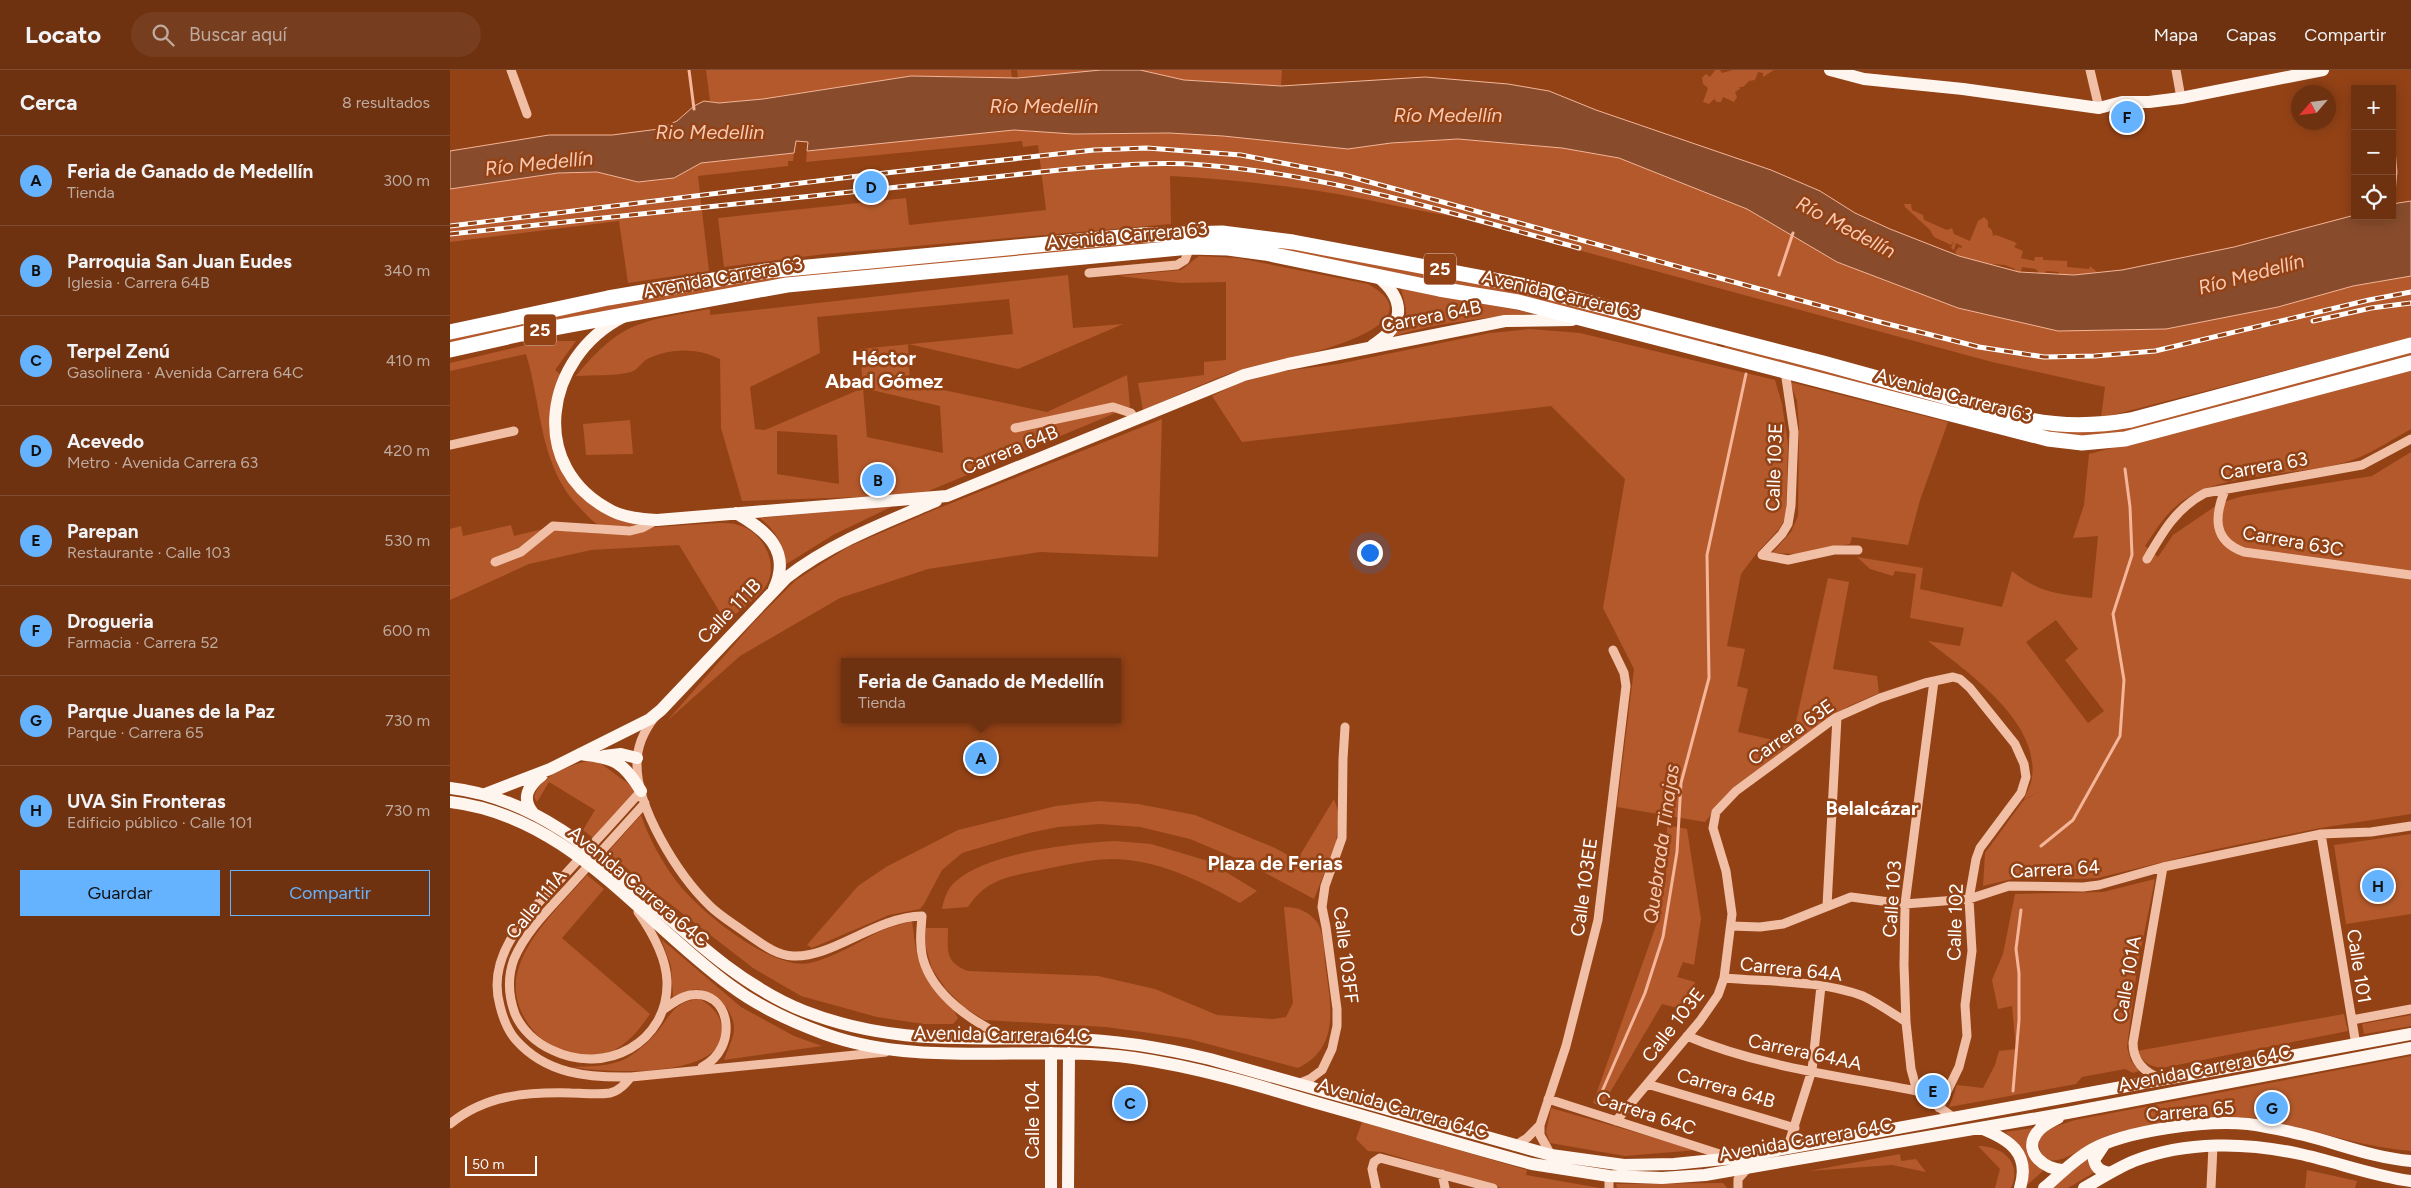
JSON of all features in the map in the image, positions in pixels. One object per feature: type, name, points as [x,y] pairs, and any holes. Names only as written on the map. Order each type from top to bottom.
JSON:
[{"type":"highway","name":"Avenida Carrera 63","points":[[450,332],[600,299],[766,271],[1142,235],[1222,233],[1293,242],[1521,285],[1823,363],[2023,418],[2061,424],[2095,426],[2131,420],[2411,345]]},
{"type":"highway","name":"Avenida Carrera 63","points":[[450,350],[510,336],[787,285],[1190,247],[1228,248],[1256,252],[1378,277],[1518,302],[1595,320],[2048,440],[2082,443],[2125,439],[2411,363]]},
{"type":"main road","points":[[1830,70],[1864,79],[1963,89],[2099,108],[2122,102],[2149,102],[2181,98],[2270,76],[2323,70]]},
{"type":"main road","name":"Carrera 64B","points":[[1364,349],[1382,339],[1396,325],[1398,318],[1398,303],[1394,294],[1378,277]]},
{"type":"main road","name":"Carrera 64B","points":[[630,313],[600,332],[577,356],[568,370],[559,390],[556,406],[555,430],[557,447],[565,466],[579,486],[598,503],[613,512],[632,518],[657,520],[947,496],[1244,375],[1505,321],[1595,320]]},
{"type":"main road","name":"Calle 111B","points":[[485,794],[550,768],[641,724],[661,710],[771,593],[800,568],[827,550],[947,496]]},
{"type":"main road","points":[[736,513],[760,527],[768,534],[774,545],[779,566],[778,578],[771,593]]},
{"type":"main road","points":[[580,754],[602,757],[620,763],[631,775],[643,797]]},
{"type":"main road","points":[[602,757],[621,754],[637,758]]},
{"type":"main road","name":"Calle 111B","points":[[533,813],[528,802],[528,790],[533,782],[550,768]]},
{"type":"main road","name":"Avenida Carrera 64C","points":[[450,788],[485,794],[533,813],[732,970],[774,997],[801,1010],[844,1025],[895,1036],[1069,1039],[1144,1046],[1210,1059],[1514,1146],[1551,1155],[1624,1165],[1674,1164],[1734,1158],[2166,1081],[2411,1034]]},
{"type":"main road","name":"Avenida Carrera 64C","points":[[450,802],[476,807],[516,820],[577,847]]},
{"type":"main road","name":"Avenida Carrera 64C","points":[[611,876],[631,902],[725,982],[773,1012],[846,1041],[899,1051],[1069,1053],[1133,1058],[1207,1072],[1532,1164],[1609,1182],[1683,1177],[1747,1169],[2067,1113],[2411,1048]]},
{"type":"main road","name":"Calle 104","points":[[1051,1053],[1051,1188]]},
{"type":"main road","name":"Calle 104","points":[[1068,1188],[1069,1053]]},
{"type":"main road","points":[[2063,1170],[2056,1170],[2044,1165],[2035,1155],[2032,1144],[2041,1128],[2067,1113]]},
{"type":"main road","name":"Carrera 65","points":[[2044,1188],[2080,1157],[2106,1143],[2134,1135],[2190,1126],[2247,1124],[2304,1135],[2379,1156],[2411,1161]]},
{"type":"main road","points":[[1980,1128],[2001,1137],[2017,1151],[2024,1171],[2020,1188]]},
{"type":"main road","points":[[2106,1143],[2094,1160],[2100,1170],[2110,1173]]},
{"type":"main road","name":"Carrera 65","points":[[2084,1188],[2133,1161],[2159,1153],[2213,1146],[2264,1147],[2301,1154],[2376,1175],[2411,1181]]},
{"type":"street","points":[[512,70],[527,114]]},
{"type":"street","points":[[2090,70],[2099,108]]},
{"type":"street","points":[[2176,70],[2181,98]]},
{"type":"street","points":[[1089,273],[1177,265],[1185,260],[1190,247]]},
{"type":"street","name":"Calle 103E","points":[[1785,371],[1794,432],[1791,506],[1788,524],[1782,534],[1762,555],[1788,560],[1834,550],[1858,550]]},
{"type":"street","points":[[1015,428],[1113,407],[1131,413],[1134,419]]},
{"type":"street","points":[[450,445],[514,431]]},
{"type":"street","name":"Carrera 63","points":[[2147,559],[2168,524],[2179,512],[2205,493],[2362,465],[2411,439]]},
{"type":"street","name":"Carrera 63C","points":[[2225,490],[2218,507],[2216,519],[2219,531],[2233,549],[2411,576]]},
{"type":"street","points":[[495,562],[521,552],[553,526],[630,531],[642,528],[657,520]]},
{"type":"street","name":"Calle 103EE","points":[[1540,1125],[1566,1046],[1598,920],[1626,686],[1624,673],[1613,650]]},
{"type":"street","name":"Carrera 63E","points":[[1713,819],[1720,807],[1736,791],[1837,717],[1880,698],[1934,681],[1946,678],[1960,679]]},
{"type":"street","name":"Calle 102","points":[[1939,1108],[1959,1067],[1967,1036],[1965,1006],[1972,951],[1969,899],[1975,864],[1980,848],[2020,793],[2026,777],[2024,764],[2015,744],[1970,688],[1960,679]]},
{"type":"street","name":"Calle 103","points":[[1918,1091],[1911,1069],[1906,1022],[1904,965],[1905,904],[1934,681]]},
{"type":"street","points":[[661,710],[642,737],[637,758],[643,797],[675,861],[702,897],[717,912],[779,954],[792,956],[811,954],[890,921],[922,916],[921,950],[927,968],[936,984],[971,1017],[987,1028],[1010,1038]]},
{"type":"street","points":[[1827,906],[1837,717]]},
{"type":"street","name":"Calle 103FF","points":[[1298,1084],[1310,1079],[1322,1070],[1332,1049],[1337,1026],[1337,1008],[1322,907],[1323,897],[1342,838],[1345,727]]},
{"type":"street","name":"Calle 111A","points":[[631,902],[655,940],[666,970],[666,996],[663,1010],[650,1031],[634,1047],[608,1058],[576,1058],[554,1051],[533,1038],[517,1017],[509,992],[511,968],[526,937],[643,797]]},
{"type":"street","name":"Calle 111A","points":[[643,797],[521,924],[504,952],[497,983],[498,1002],[508,1028],[532,1055],[556,1068],[569,1072],[598,1077],[631,1077],[899,1051]]},
{"type":"street","name":"Calle 103E","points":[[1616,1121],[1710,1008],[1724,978],[1732,926],[1730,893],[1726,871],[1715,840],[1713,819]]},
{"type":"street","name":"Carrera 64","points":[[1732,926],[1760,927],[1783,924],[1851,897],[1905,904],[1969,899],[2009,886],[2083,887],[2099,885],[2163,867],[2321,834],[2345,834],[2411,826]]},
{"type":"street","name":"Calle 101","points":[[2321,834],[2356,1045]]},
{"type":"street","name":"Calle 101A","points":[[2163,867],[2133,1043],[2138,1062],[2145,1070],[2166,1081]]},
{"type":"street","name":"Carrera 64A","points":[[1724,978],[1821,986],[1863,996],[1906,1022]]},
{"type":"street","points":[[1787,1149],[1812,1070],[1821,986]]},
{"type":"street","points":[[663,1010],[683,998],[697,995],[714,1001],[722,1011],[727,1027],[724,1045],[710,1063],[698,1069]]},
{"type":"street","points":[[2352,1020],[2411,1009]]},
{"type":"street","name":"Carrera 64AA","points":[[1687,1036],[1719,1050],[1745,1057],[1918,1091]]},
{"type":"street","points":[[450,1124],[472,1108],[486,1102],[545,1093],[610,1093],[623,1086],[631,1077]]},
{"type":"street","name":"Carrera 64B","points":[[1647,1084],[1795,1128]]},
{"type":"street","points":[[1918,1091],[1954,1118]]},
{"type":"street","name":"Carrera 64C","points":[[1548,1099],[1734,1158]]},
{"type":"street","points":[[1932,1123],[1941,1114],[1939,1108]]},
{"type":"street","points":[[1514,1146],[1527,1138],[1540,1125]]},
{"type":"street","points":[[1540,1125],[1540,1136],[1551,1155]]},
{"type":"street","points":[[2211,1188],[2213,1146]]},
{"type":"street","points":[[1376,1188],[1372,1169],[1374,1162],[1380,1158],[1493,1188]]},
{"type":"street","points":[[1738,1188],[1738,1179],[1747,1169]]},
{"type":"street","points":[[1442,1174],[1445,1188]]},
{"type":"shaded area","points":[[706,70],[1011,70],[1012,78],[911,76],[763,99],[719,103],[710,101]]},
{"type":"shaded area","points":[[1017,70],[1101,70],[1018,78]]},
{"type":"shaded area","points":[[1140,70],[1282,70],[1281,86],[1184,80]]},
{"type":"shaded area","points":[[1715,70],[1720,70],[1722,73],[1733,70],[1774,70],[1763,77],[1763,73],[1758,72],[1755,80],[1749,81],[1743,87],[1739,87],[1740,89],[1735,92],[1737,97],[1734,102],[1723,97],[1721,102],[1717,102],[1714,99],[1709,104],[1703,102],[1708,88],[1703,84],[1702,78],[1706,74],[1710,77]]},
{"type":"shaded area","points":[[1014,130],[1073,134],[1169,133],[1223,136],[1348,149],[1391,143],[1458,139],[1562,148],[1619,158],[1747,209],[1837,262],[1958,308],[2058,331],[2166,329],[2278,307],[2353,286],[2411,276],[2411,338],[2101,418],[2105,387],[1992,362],[1456,217],[1316,191],[1254,183],[1170,176],[1171,224],[825,254],[724,267],[718,218],[906,198],[909,225],[1046,210],[1038,145],[1023,147],[1022,141],[806,162],[807,151]]},
{"type":"shaded area","points":[[794,153],[793,161],[788,161],[788,166],[698,176],[709,271],[628,283],[619,221],[450,242],[450,189],[558,173],[597,172],[638,182],[674,178],[701,163]]},
{"type":"shaded area","points":[[1904,204],[1911,204],[1912,210],[1923,215],[1924,220],[1947,230],[1952,228],[1954,234],[1970,241],[1978,221],[1984,217],[1988,221],[1988,227],[1992,230],[1993,236],[1996,235],[2017,243],[2014,247],[2023,251],[2021,258],[2034,261],[2035,257],[2043,257],[2043,260],[2067,261],[2067,267],[2089,269],[2090,266],[2097,272],[2058,279],[2059,272],[2046,271],[2045,276],[2040,275],[2036,269],[2022,267],[2020,275],[2016,275],[2015,269],[2005,265],[1993,264],[1990,268],[1964,263],[1955,252],[1959,247],[1962,248],[1962,246],[1956,243],[1954,250],[1951,248],[1954,241],[1951,245],[1934,237],[1930,230]]},
{"type":"shaded area","points":[[1177,238],[1255,241],[1511,289],[1718,340],[1716,347],[1551,303],[1405,277],[1262,248],[911,267],[450,347],[450,337],[716,284],[820,270]]},
{"type":"shaded area","points":[[1199,256],[1238,258],[1368,284],[1388,301],[1387,317],[1369,331],[1341,344],[1231,373],[1143,410],[1138,383],[1204,375],[1204,362],[1226,360],[1226,282],[1181,283],[1118,276],[1181,270]]},
{"type":"shaded area","points":[[1068,275],[1073,328],[1123,324],[1018,369],[909,344],[1013,334],[1009,299],[817,317],[820,353],[750,387],[755,429],[765,430],[863,388],[860,349],[908,344],[910,383],[1047,412],[1127,375],[1130,407],[919,495],[742,501],[721,428],[720,359],[694,351],[667,352],[649,358],[631,372],[612,375],[576,376],[607,344],[621,333],[635,326],[667,317],[710,309],[710,315]],"holes":[[[863,388],[940,406],[943,453],[867,437]],[[777,431],[837,435],[839,484],[777,474]]]},
{"type":"shaded area","points":[[1401,289],[1533,313],[1446,324],[1394,336],[1403,324],[1406,314]]},
{"type":"shaded area","points":[[1530,329],[1580,333],[1775,380],[1782,404],[1788,444],[1786,517],[1779,529],[1741,574],[1727,646],[1745,649],[1737,686],[1748,689],[1738,732],[1791,744],[1732,789],[1705,822],[1617,807],[1634,669],[1603,608],[1625,479],[1551,406],[1242,442],[1212,396],[1239,383],[1278,372],[1338,364],[1490,333]]},
{"type":"shaded area","points":[[542,341],[576,341],[555,370],[560,374],[553,395],[551,417],[565,475],[642,524],[619,528],[601,526],[580,508],[567,492],[549,455],[526,354],[450,371],[450,363]]},
{"type":"shaded area","points":[[1725,342],[2062,431],[2411,349],[2411,360],[2110,436],[2060,437],[1724,349]]},
{"type":"shaded area","points":[[2411,369],[2411,429],[2369,453],[2343,463],[2237,480],[2198,492],[2181,502],[2170,512],[2145,546],[2158,557],[2173,535],[2220,503],[2243,496],[2372,476],[2411,452],[2411,814],[2320,828],[2212,850],[2098,878],[2076,879],[2029,875],[1983,886],[1985,853],[2023,801],[2048,786],[2024,800],[2032,778],[2031,757],[2025,737],[2013,718],[1998,700],[1962,667],[1928,641],[1960,646],[1964,628],[1910,618],[1916,574],[1895,571],[1893,576],[1870,569],[1857,557],[1923,568],[1920,589],[2002,607],[2012,571],[2040,588],[2092,598],[2098,536],[2073,538],[2084,505],[2089,454]],"holes":[[[2056,620],[2078,649],[2065,660],[2104,711],[2088,723],[2026,642]]]},
{"type":"shaded area","points":[[1790,382],[1948,422],[1920,500],[1908,545],[1852,537],[1850,544],[1796,554],[1772,553],[1791,532],[1798,516],[1799,427],[1797,401]]},
{"type":"shaded area","points":[[1162,419],[1158,557],[1040,552],[928,569],[840,598],[740,656],[667,721],[754,622],[796,580],[848,547],[934,510]]},
{"type":"shaded area","points":[[630,420],[633,454],[586,455],[583,424]]},
{"type":"shaded area","points":[[893,506],[833,535],[785,565],[783,551],[778,538],[760,518]]},
{"type":"shaded area","points":[[719,523],[738,525],[747,528],[754,534],[766,549],[770,558],[771,568],[770,577],[762,591],[726,622],[679,545],[591,550],[529,564],[450,600],[450,529],[461,526],[463,536],[511,525],[514,536],[543,529],[605,534],[632,533],[656,527]]},
{"type":"shaded area","points":[[1828,578],[1849,582],[1833,669],[1877,676],[1879,693],[1847,707],[1791,744]]},
{"type":"shaded area","points":[[587,761],[600,763],[637,790],[593,838],[583,830],[595,810],[549,782],[537,802],[534,797],[542,783],[548,778],[563,769]]},
{"type":"shaded area","points":[[1334,799],[1339,814],[1336,843],[1314,899],[1245,862],[1190,839],[1140,827],[1101,824],[1058,827],[1029,833],[962,853],[942,870],[920,909],[889,915],[812,948],[807,945],[858,886],[886,867],[958,830],[1056,806],[1099,801],[1138,804],[1195,815],[1275,848],[1297,860]]},
{"type":"shaded area","points":[[641,815],[661,858],[687,894],[738,936],[757,949],[776,958],[794,963],[810,963],[838,953],[890,927],[912,921],[916,950],[923,971],[958,1018],[953,1024],[923,1024],[877,1017],[801,996],[753,968],[647,886],[608,852]]},
{"type":"shaded area","points":[[1667,825],[1687,829],[1701,919],[1694,965],[1683,962],[1677,977],[1695,982],[1689,1011],[1662,1004],[1602,1106],[1593,1103],[1658,920],[1666,877]]},
{"type":"shaded area","points":[[2411,834],[2411,914],[2346,924],[2334,845]]},
{"type":"shaded area","points":[[1115,841],[1151,844],[1208,861],[1257,891],[1240,903],[1194,879],[1162,867],[1128,860],[1111,859],[1073,864],[1006,878],[982,891],[968,907],[942,909],[946,894],[955,882],[969,872],[987,864],[1031,851],[1077,844]]},
{"type":"shaded area","points":[[587,875],[604,889],[562,938],[650,1014],[640,1028],[622,1046],[607,1054],[581,1057],[565,1053],[550,1046],[537,1035],[519,1006],[516,990],[517,974],[528,947],[546,921]]},
{"type":"shaded area","points":[[2155,879],[2137,969],[2127,1047],[2131,1061],[2139,1071],[2133,1073],[2125,1069],[2082,1077],[2076,1084],[1949,1107],[1957,1085],[1983,1088],[1995,1065],[1999,1051],[2016,1049],[2012,1006],[1998,1009],[1992,980],[2003,954],[2015,894],[2103,892]]},
{"type":"shaded area","points":[[1284,907],[1306,912],[1317,922],[1323,942],[1329,993],[1330,1022],[1327,1036],[1321,1048],[1312,1059],[1298,1068],[1189,1039],[1105,1027],[984,1020],[964,1007],[946,989],[932,969],[926,948],[926,928],[948,928],[948,949],[951,959],[955,964],[968,971],[1098,976],[1155,989],[1217,1015],[1273,1019],[1286,1017],[1293,1003]]},
{"type":"shaded area","points":[[661,939],[741,1007],[794,1036],[822,1046],[724,1060],[734,1030],[732,1017],[724,1004],[706,992],[693,990],[673,997],[671,966]]},
{"type":"shaded area","points":[[700,999],[715,1011],[722,1028],[719,1045],[706,1057],[686,1065],[635,1071],[610,1071],[573,1067],[607,1065],[627,1058],[650,1040],[677,1007],[686,1002]]},
{"type":"shaded area","points":[[2344,1014],[2348,1031],[2162,1068],[2147,1063],[2137,1051]]},
{"type":"shaded area","points":[[2411,1015],[2411,1026],[2364,1034],[2362,1024]]},
{"type":"shaded area","points":[[2411,1056],[2411,1151],[2373,1146],[2259,1119],[2216,1117],[2156,1124],[2122,1131],[2109,1135],[2078,1152],[2055,1160],[2046,1159],[2040,1152],[2039,1137],[2051,1128],[2075,1120]]},
{"type":"shaded area","points":[[1551,1108],[1697,1150],[1625,1156],[1550,1143],[1546,1132]]},
{"type":"shaded area","points":[[1362,1122],[1527,1170],[1526,1175],[1600,1188],[1502,1188],[1382,1152],[1368,1151],[1356,1139]]},
{"type":"shaded area","points":[[2033,1128],[2044,1170],[2026,1186],[2018,1143],[2005,1132]]},
{"type":"shaded area","points":[[1978,1146],[1995,1149],[2008,1157],[2014,1170],[2011,1188],[1995,1188],[2000,1169]]},
{"type":"shaded area","points":[[1900,1154],[1901,1161],[1916,1159],[1926,1172],[1892,1165],[1809,1171]]},
{"type":"shaded area","points":[[2089,1157],[2095,1172],[2068,1188],[2052,1188]]},
{"type":"shaded area","points":[[2307,1170],[2357,1181],[2355,1188],[2305,1188]]},
{"type":"shaded area","points":[[1723,1183],[1727,1188],[1617,1188],[1616,1184]]},
{"type":"water","points":[[1101,70],[1140,70],[1184,80],[1281,86],[1425,77],[1508,84],[1549,91],[1596,110],[1771,170],[1820,191],[1855,213],[1959,256],[2019,272],[2074,275],[2122,270],[2234,247],[2351,216],[2351,220],[2396,220],[2396,203],[2411,201],[2411,276],[2353,286],[2278,307],[2166,329],[2058,331],[1958,308],[1837,262],[1747,209],[1619,158],[1562,148],[1458,139],[1391,143],[1348,149],[1223,136],[1169,133],[1073,134],[1014,130],[807,151],[808,142],[796,141],[794,153],[701,163],[674,178],[638,182],[597,172],[558,173],[450,189],[450,151],[549,135],[612,135],[659,129],[677,121],[694,106],[704,101],[719,103],[763,99],[911,76],[1018,78]]},
{"type":"waterway","points":[[689,70],[694,109]]},
{"type":"waterway","points":[[2392,130],[2396,175]]},
{"type":"waterway","name":"Quebrada Tinajas","points":[[1779,275],[1793,233]]},
{"type":"waterway","name":"Quebrada Tinajas","points":[[1597,1103],[1645,993],[1663,937],[1677,852],[1681,783],[1709,678],[1707,555],[1746,374]]},
{"type":"waterway","points":[[2041,846],[2073,820],[2120,736],[2124,680],[2113,614],[2132,555],[2130,507],[2125,469]]},
{"type":"waterway","points":[[2013,1091],[2019,1020],[2019,973],[2016,949],[2021,910]]},
{"type":"railway","points":[[450,226],[867,175],[1094,150],[1147,148],[1241,155],[1344,175],[1876,321],[1979,347],[2044,357],[2095,356],[2155,351],[2369,300],[2411,292]]},
{"type":"railway","points":[[450,234],[1060,170],[1131,164],[1167,164],[1203,165],[1251,170],[1346,187],[1440,210],[1579,248]]},
{"type":"railway","points":[[2313,321],[2371,308],[2411,303]]},
{"type":"place","name":"Drogueria","points":[[2127,117]]},
{"type":"place","name":"Acevedo","points":[[871,187]]},
{"type":"place","name":"Parroquia San Juan Eudes","points":[[878,480]]},
{"type":"place","name":"Feria de Ganado de Medellín","points":[[981,758]]},
{"type":"place","name":"UVA Sin Fronteras","points":[[2378,886]]},
{"type":"place","name":"Parepan","points":[[1933,1091]]},
{"type":"place","name":"Terpel Zenú","points":[[1130,1103]]},
{"type":"place","name":"Parque Juanes de la Paz","points":[[2272,1108]]},
{"type":"district","name":"Héctor Abad Gómez","points":[[884,370]]},
{"type":"district","name":"Belalcázar","points":[[1872,808]]},
{"type":"district","name":"Plaza de Ferias","points":[[1275,863]]},
{"type":"water label","name":"Río Medellín","points":[[1044,106]]},
{"type":"water label","name":"Río Medellín","points":[[1448,115]]},
{"type":"water label","name":"Rio Medellin","points":[[710,132]]},
{"type":"water label","name":"Río Medellín","points":[[539,163]]},
{"type":"water label","name":"Río Medellín","points":[[1846,227]]},
{"type":"water label","name":"Río Medellín","points":[[2251,274]]}]
